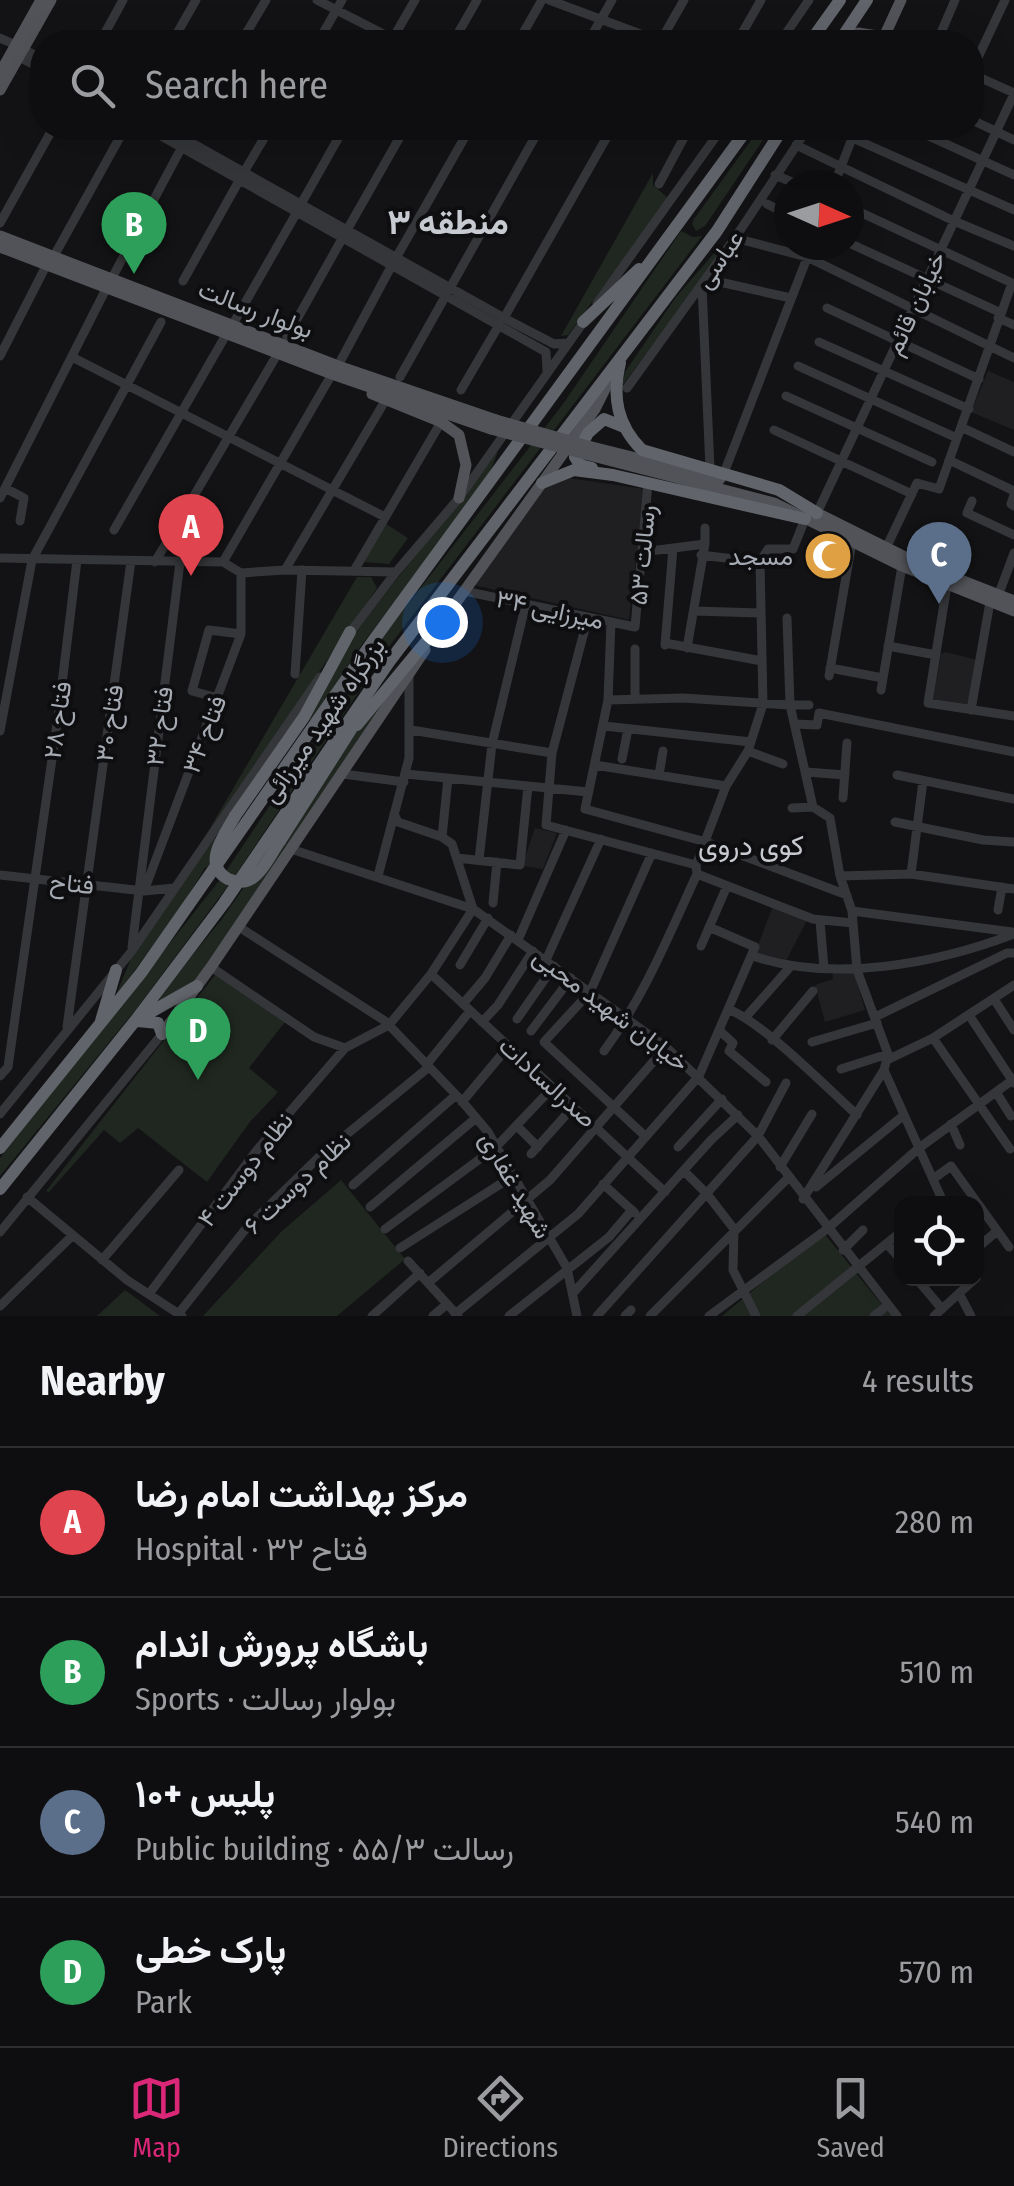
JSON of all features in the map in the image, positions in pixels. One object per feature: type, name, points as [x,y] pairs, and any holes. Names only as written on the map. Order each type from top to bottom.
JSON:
[{"type":"highway","points":[[819,30],[840,0]]},
{"type":"highway","points":[[847,30],[867,0]]},
{"type":"highway","name":"بزرگراه شهید میرزائی","points":[[0,1148],[99,1028],[184,913],[373,641],[739,140]]},
{"type":"highway","name":"بزرگراه شهید میرزائی","points":[[0,1189],[136,1021],[224,903],[389,662],[717,231],[775,140]]},
{"type":"highway","points":[[583,322],[666,242]]},
{"type":"highway","points":[[622,356],[615,396],[624,426],[642,450],[780,490],[811,516]]},
{"type":"highway","points":[[624,426],[604,419],[588,433],[575,457],[580,465],[811,516]]},
{"type":"highway","points":[[542,482],[574,470],[613,475]]},
{"type":"highway","points":[[352,731],[444,620]]},
{"type":"highway","points":[[350,632],[304,717],[235,816],[216,852],[217,867],[228,879],[241,882],[253,878],[286,845],[389,662]]},
{"type":"highway","points":[[99,1028],[116,970]]},
{"type":"highway","points":[[136,1021],[197,986]]},
{"type":"highway","points":[[136,1021],[152,1020],[162,1028],[162,1034]]},
{"type":"main road","points":[[0,90],[41,0]]},
{"type":"main road","points":[[32,30],[51,0]]},
{"type":"main road","points":[[893,30],[901,0]]},
{"type":"main road","points":[[0,72],[30,33]]},
{"type":"main road","name":"بولوار رسالت","points":[[0,236],[163,310],[230,328],[494,424]]},
{"type":"main road","name":"بولوار رسالت","points":[[0,247],[50,260]]},
{"type":"main road","name":"بولوار رسالت","points":[[230,328],[278,353],[332,374],[494,424]]},
{"type":"main road","points":[[162,1034],[239,927],[286,845],[343,774],[444,620],[595,408],[622,356]]},
{"type":"main road","points":[[332,374],[453,429],[464,446],[466,472],[459,498]]},
{"type":"main road","points":[[494,424],[776,496],[852,542],[994,599],[1014,611]]},
{"type":"main road","points":[[811,516],[886,548],[948,585],[1014,601]]},
{"type":"street","points":[[107,30],[123,0]]},
{"type":"street","points":[[179,30],[196,0]]},
{"type":"street","points":[[248,30],[266,0]]},
{"type":"street","points":[[317,0],[373,30]]},
{"type":"street","points":[[325,30],[342,0]]},
{"type":"street","points":[[400,30],[415,0]]},
{"type":"street","points":[[460,30],[478,0]]},
{"type":"street","points":[[526,30],[546,0],[628,30]]},
{"type":"street","points":[[595,30],[612,0]]},
{"type":"street","points":[[668,30],[684,0]]},
{"type":"street","points":[[744,30],[761,0]]},
{"type":"street","points":[[788,30],[809,0]]},
{"type":"street","points":[[942,30],[955,0]]},
{"type":"street","points":[[984,46],[1005,0]]},
{"type":"street","points":[[0,38],[30,60]]},
{"type":"street","points":[[19,50],[30,54]]},
{"type":"street","points":[[984,78],[1014,94]]},
{"type":"street","name":"خیابان قائم","points":[[760,612],[763,555],[768,550],[793,549],[842,463],[1014,94]]},
{"type":"street","points":[[984,126],[1014,140]]},
{"type":"street","points":[[0,223],[46,140]]},
{"type":"street","points":[[0,356],[118,140]]},
{"type":"street","points":[[176,140],[550,348],[567,343]]},
{"type":"street","points":[[179,140],[183,143]]},
{"type":"street","points":[[0,498],[185,140]]},
{"type":"street","points":[[183,281],[263,140]]},
{"type":"street","points":[[114,530],[337,140]]},
{"type":"street","points":[[287,337],[398,140]]},
{"type":"street","points":[[341,360],[463,140]]},
{"type":"street","points":[[400,377],[533,140]]},
{"type":"street","points":[[461,390],[605,140]]},
{"type":"street","points":[[659,184],[683,140]]},
{"type":"street","points":[[0,1114],[132,950],[350,632],[459,498],[713,140]]},
{"type":"street","name":"عباسی","points":[[779,170],[800,140]]},
{"type":"street","points":[[840,170],[851,140]]},
{"type":"street","points":[[869,140],[1014,210]]},
{"type":"street","points":[[938,140],[1014,175]]},
{"type":"street","points":[[796,145],[1014,246]]},
{"type":"street","name":"عباسی","points":[[627,388],[774,177]]},
{"type":"street","points":[[767,204],[774,208]]},
{"type":"street","points":[[864,213],[1013,284],[998,315],[990,348],[939,489],[917,483],[886,548]]},
{"type":"street","points":[[735,238],[774,248]]},
{"type":"street","points":[[864,249],[928,277],[1014,324]]},
{"type":"street","points":[[717,471],[805,260]]},
{"type":"street","points":[[815,260],[1014,358]]},
{"type":"street","points":[[717,471],[704,281],[791,298]]},
{"type":"street","points":[[827,308],[979,379]]},
{"type":"street","points":[[0,731],[32,560],[128,386],[163,310]]},
{"type":"street","points":[[819,342],[969,409]]},
{"type":"street","points":[[546,373],[550,348]]},
{"type":"street","points":[[155,562],[278,353]]},
{"type":"street","points":[[72,358],[385,517]]},
{"type":"street","points":[[798,366],[871,400],[1014,452]]},
{"type":"street","points":[[223,562],[332,374]]},
{"type":"street","points":[[786,396],[932,462]]},
{"type":"street","points":[[285,570],[385,401]]},
{"type":"street","points":[[355,570],[440,422]]},
{"type":"street","points":[[774,430],[912,494]]},
{"type":"street","points":[[949,460],[1014,493],[1014,506]]},
{"type":"street","name":"رسالت ۵۳","points":[[635,627],[648,483]]},
{"type":"street","points":[[5,488],[24,498],[20,521]]},
{"type":"street","points":[[972,502],[967,514],[1014,534]]},
{"type":"street","points":[[688,648],[706,544],[705,528]]},
{"type":"street","points":[[881,690],[908,564],[926,536]]},
{"type":"street","points":[[852,542],[829,672],[883,678]]},
{"type":"street","points":[[642,552],[706,544]]},
{"type":"street","points":[[674,548],[665,644],[762,660]]},
{"type":"street","points":[[972,710],[994,599],[1011,573],[1014,553]]},
{"type":"street","points":[[701,556],[750,560]]},
{"type":"street","points":[[0,558],[223,562],[241,572],[396,572]]},
{"type":"street","name":"فتاح ۲۸","points":[[3,1073],[35,878],[76,560]]},
{"type":"street","name":"فتاح ۳۰","points":[[67,1030],[131,561]]},
{"type":"street","name":"فتاح ۳۲","points":[[141,891],[180,562]]},
{"type":"street","points":[[295,674],[302,570]]},
{"type":"street","points":[[373,571],[382,590]]},
{"type":"street","name":"فتاح ۳۴","points":[[141,891],[241,634],[241,572]]},
{"type":"street","points":[[948,585],[928,704],[1014,716]]},
{"type":"street","name":"میرزایی ۳۴","points":[[464,591],[635,627]]},
{"type":"street","points":[[479,860],[492,744],[526,603]]},
{"type":"street","points":[[604,1051],[628,1018],[697,869],[726,786],[750,746],[763,704],[760,612],[694,610]]},
{"type":"street","points":[[588,617],[552,753],[546,825],[652,853],[820,921],[852,917],[1014,933]]},
{"type":"street","points":[[787,618],[790,705],[812,807]]},
{"type":"street","points":[[611,622],[608,700],[584,809],[706,842],[848,895]]},
{"type":"street","points":[[218,698],[192,691],[209,630],[241,634]]},
{"type":"street","points":[[888,646],[936,654]]},
{"type":"street","points":[[635,649],[635,699]]},
{"type":"street","points":[[378,876],[405,778],[411,730],[410,676]]},
{"type":"street","points":[[608,700],[809,705]]},
{"type":"street","points":[[795,724],[817,726],[820,713],[1014,752]]},
{"type":"street","points":[[604,726],[750,746],[783,764]]},
{"type":"street","points":[[622,759],[628,729]]},
{"type":"street","points":[[411,730],[552,753]]},
{"type":"street","points":[[843,798],[848,743]]},
{"type":"street","points":[[660,775],[663,750]]},
{"type":"street","points":[[595,764],[726,786]]},
{"type":"street","points":[[806,772],[845,775]]},
{"type":"street","points":[[343,774],[448,778],[588,792]]},
{"type":"street","points":[[897,775],[1014,798]]},
{"type":"street","points":[[442,837],[448,778]]},
{"type":"street","points":[[911,874],[923,781]]},
{"type":"street","points":[[458,858],[520,865],[528,786]]},
{"type":"street","points":[[792,808],[812,807],[830,818],[852,917],[857,970],[904,1115],[940,1196]]},
{"type":"street","points":[[211,967],[314,1037],[345,1048],[389,1026],[431,974],[473,908],[452,844],[398,822],[394,814]]},
{"type":"street","points":[[895,822],[983,840],[1014,842]]},
{"type":"street","name":"نظام دوست ۶","points":[[180,1315],[248,1226],[319,1157],[428,1066],[515,937],[566,830]]},
{"type":"street","points":[[516,1019],[550,963],[601,839]]},
{"type":"street","name":"خیابان شهید محبی","points":[[286,845],[473,908],[666,1046],[758,1136],[897,1316]]},
{"type":"street","points":[[645,1136],[544,1042],[590,992],[652,853]]},
{"type":"street","points":[[493,903],[497,862]]},
{"type":"street","name":"فتاح","points":[[0,874],[141,891],[174,888]]},
{"type":"street","points":[[840,876],[911,874],[1014,889]]},
{"type":"street","points":[[701,946],[727,886]]},
{"type":"street","points":[[998,910],[1002,887]]},
{"type":"street","points":[[132,950],[141,891],[160,898],[162,906]]},
{"type":"street","points":[[460,965],[488,918]]},
{"type":"street","points":[[820,921],[824,968]]},
{"type":"street","name":"شهید غفاری","points":[[239,927],[389,1026],[459,1098],[496,1147],[566,1268],[578,1316]]},
{"type":"street","points":[[709,927],[790,967],[857,970],[978,948],[1014,933]]},
{"type":"street","points":[[482,1022],[533,950]]},
{"type":"street","points":[[408,1260],[457,1315],[578,1214],[699,1076],[754,951]]},
{"type":"street","points":[[812,1042],[876,1020],[1007,953],[1014,954]]},
{"type":"street","points":[[745,1018],[790,967]]},
{"type":"street","name":"صدرالسادات","points":[[431,974],[666,1192]]},
{"type":"street","points":[[531,1032],[571,978]]},
{"type":"street","points":[[841,1069],[886,1061],[933,1038],[1014,986]]},
{"type":"street","points":[[772,1040],[812,991]]},
{"type":"street","points":[[994,998],[1014,1030]]},
{"type":"street","points":[[728,1009],[772,1040],[857,1115]]},
{"type":"street","points":[[709,1316],[827,1229],[919,1148],[1013,1081],[969,1015]]},
{"type":"street","points":[[719,1030],[733,1043],[728,1052],[766,1082]]},
{"type":"street","points":[[0,1232],[162,1034]]},
{"type":"street","points":[[933,1038],[1010,1150]]},
{"type":"street","points":[[428,1283],[550,1180],[666,1046]]},
{"type":"street","points":[[353,1185],[459,1098],[508,1047]]},
{"type":"street","name":"نظام دوست ۴","points":[[149,1294],[257,1150],[345,1048]]},
{"type":"street","points":[[807,1196],[886,1061]]},
{"type":"street","points":[[597,1316],[758,1136],[786,1083]]},
{"type":"street","points":[[385,1229],[496,1147],[553,1087]]},
{"type":"street","points":[[996,1092],[1012,1116]]},
{"type":"street","points":[[678,1146],[722,1099]]},
{"type":"street","points":[[517,1126],[534,1150],[574,1106]]},
{"type":"street","points":[[780,1167],[812,1114]]},
{"type":"street","points":[[509,1316],[666,1192],[738,1115]]},
{"type":"street","points":[[807,1196],[904,1115]]},
{"type":"street","points":[[370,1207],[476,1118]]},
{"type":"street","points":[[951,1124],[960,1145]]},
{"type":"street","points":[[933,1180],[951,1166],[1009,1247]]},
{"type":"street","points":[[102,1260],[179,1170]]},
{"type":"street","points":[[684,1171],[734,1229],[733,1270],[756,1316]]},
{"type":"street","points":[[400,1248],[513,1176]]},
{"type":"street","points":[[650,1316],[788,1178]]},
{"type":"street","points":[[603,1184],[636,1214]]},
{"type":"street","points":[[27,1198],[102,1260],[180,1315]]},
{"type":"street","points":[[574,1292],[636,1214]]},
{"type":"street","points":[[843,1250],[863,1230]]},
{"type":"street","points":[[984,1242],[998,1230]]},
{"type":"street","points":[[0,1306],[72,1236]]},
{"type":"street","points":[[797,1316],[894,1238]]},
{"type":"street","points":[[887,1244],[894,1252]]},
{"type":"street","points":[[372,1316],[420,1273]]},
{"type":"street","points":[[921,1286],[938,1312],[967,1286]]},
{"type":"street","points":[[958,1286],[971,1316]]},
{"type":"street","points":[[432,1316],[447,1304]]},
{"type":"street","points":[[874,1316],[888,1305]]},
{"type":"shaded area","points":[[751,140],[763,140],[705,226],[696,231],[694,219]]},
{"type":"shaded area","points":[[653,173],[653,185],[668,198],[568,335],[561,336]]},
{"type":"shaded area","points":[[681,231],[693,237],[702,236],[391,644],[230,883],[137,1008],[0,1176],[0,1158],[222,877],[381,639],[563,404]]},
{"type":"shaded area","points":[[715,252],[719,256],[622,386],[625,372],[676,297]]},
{"type":"shaded area","points":[[988,371],[1014,382],[1014,430],[971,412]]},
{"type":"shaded area","points":[[498,451],[487,481],[363,643],[311,721],[307,718],[352,636]]},
{"type":"shaded area","points":[[562,477],[644,489],[629,620],[474,585],[550,481]]},
{"type":"shaded area","points":[[386,524],[408,538],[389,564],[363,562]]},
{"type":"shaded area","points":[[357,577],[371,577],[377,588],[203,840]]},
{"type":"shaded area","points":[[941,654],[978,660],[970,707],[933,701]]},
{"type":"shaded area","points":[[400,678],[195,983],[160,1003],[159,996],[222,919],[312,788]]},
{"type":"shaded area","points":[[535,828],[557,833],[543,869],[522,866]]},
{"type":"shaded area","points":[[214,837],[223,849],[212,865],[205,868],[115,997],[133,954]]},
{"type":"shaded area","points":[[773,906],[807,920],[785,963],[755,953]]},
{"type":"shaded area","points":[[832,971],[854,972],[865,1010],[825,1022],[815,985],[833,979]]},
{"type":"shaded area","points":[[215,975],[285,1022],[249,1068],[278,1092],[249,1123],[207,1182],[138,1128],[120,1143],[104,1130],[46,1191]]},
{"type":"shaded area","points":[[341,1180],[405,1259],[337,1316],[203,1316],[281,1232]]},
{"type":"shaded area","points":[[823,1232],[891,1316],[722,1316]]},
{"type":"shaded area","points":[[125,1290],[160,1316],[97,1316]]},
{"type":"place","name":"باشگاه پرورش اندام","points":[[134,274]]},
{"type":"place","name":"مسجد","points":[[828,556]]},
{"type":"place","name":"مرکز بهداشت امام رضا","points":[[191,576]]},
{"type":"place","name":"پلیس +۱۰","points":[[939,604]]},
{"type":"place","name":"پارک خطی","points":[[198,1080]]},
{"type":"district","name":"منطقه ۳","points":[[448,222]]},
{"type":"district","name":"کوی دروی","points":[[751,845]]}]
